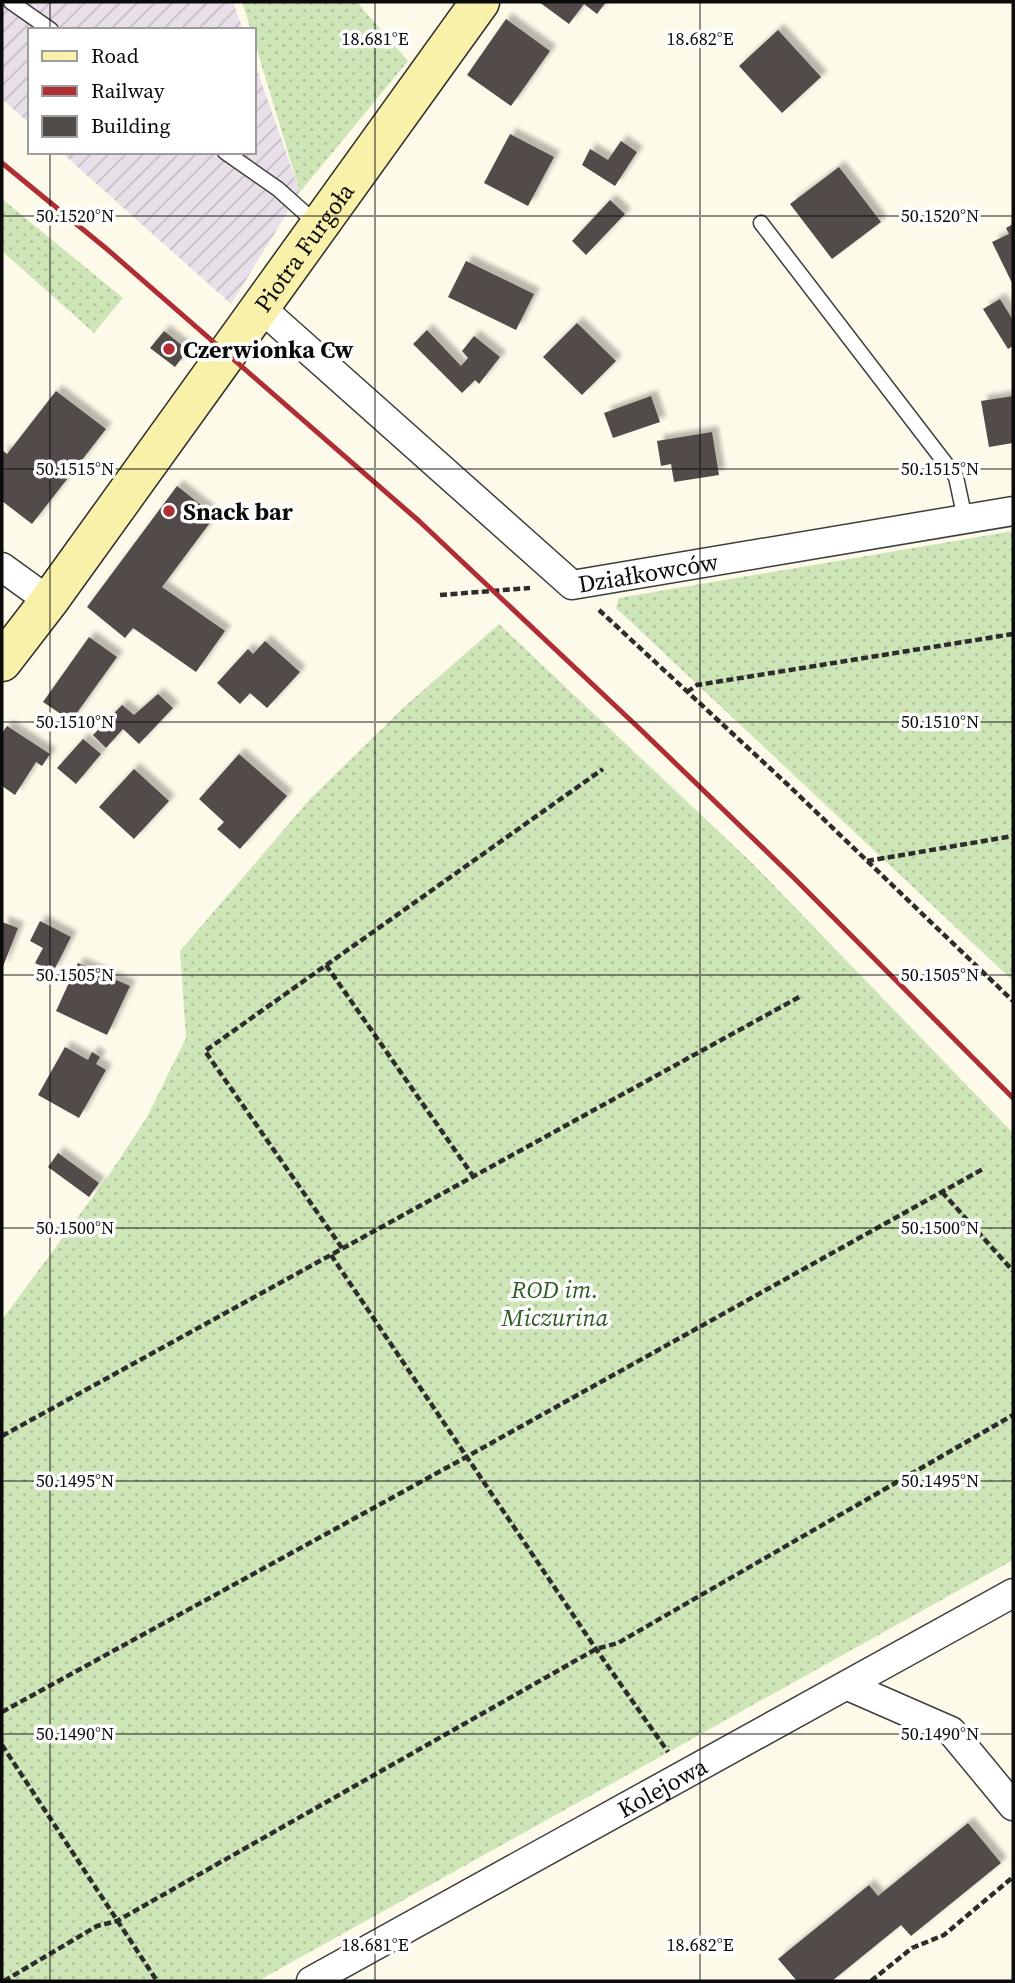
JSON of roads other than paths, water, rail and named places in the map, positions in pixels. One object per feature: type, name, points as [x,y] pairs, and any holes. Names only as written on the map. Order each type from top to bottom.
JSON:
[{"type":"street","name":"Piotra Furgoła","points":[[2,662],[49,601],[480,2]]},
{"type":"street","name":"Działkowców","points":[[260,307],[572,585],[1013,511]]},
{"type":"street","points":[[2,567],[49,601]]},
{"type":"street","name":"Kolejowa","points":[[311,1981],[1013,1593]]},
{"type":"street","points":[[848,1686],[951,1731],[1013,1806]]},
{"type":"lane","points":[[11,2],[48,28]]},
{"type":"lane","points":[[228,154],[278,189],[318,225]]},
{"type":"lane","points":[[761,223],[956,477],[965,519]]},
{"type":"railway","points":[[2,163],[108,250],[419,521],[796,880],[1013,1098]]},
{"type":"place","name":"Czerwionka Cw","points":[[169,349]]},
{"type":"place","name":"Snack bar","points":[[169,511]]},
{"type":"park label","name":"ROD im. Miczurina","points":[[555,1303]]}]
